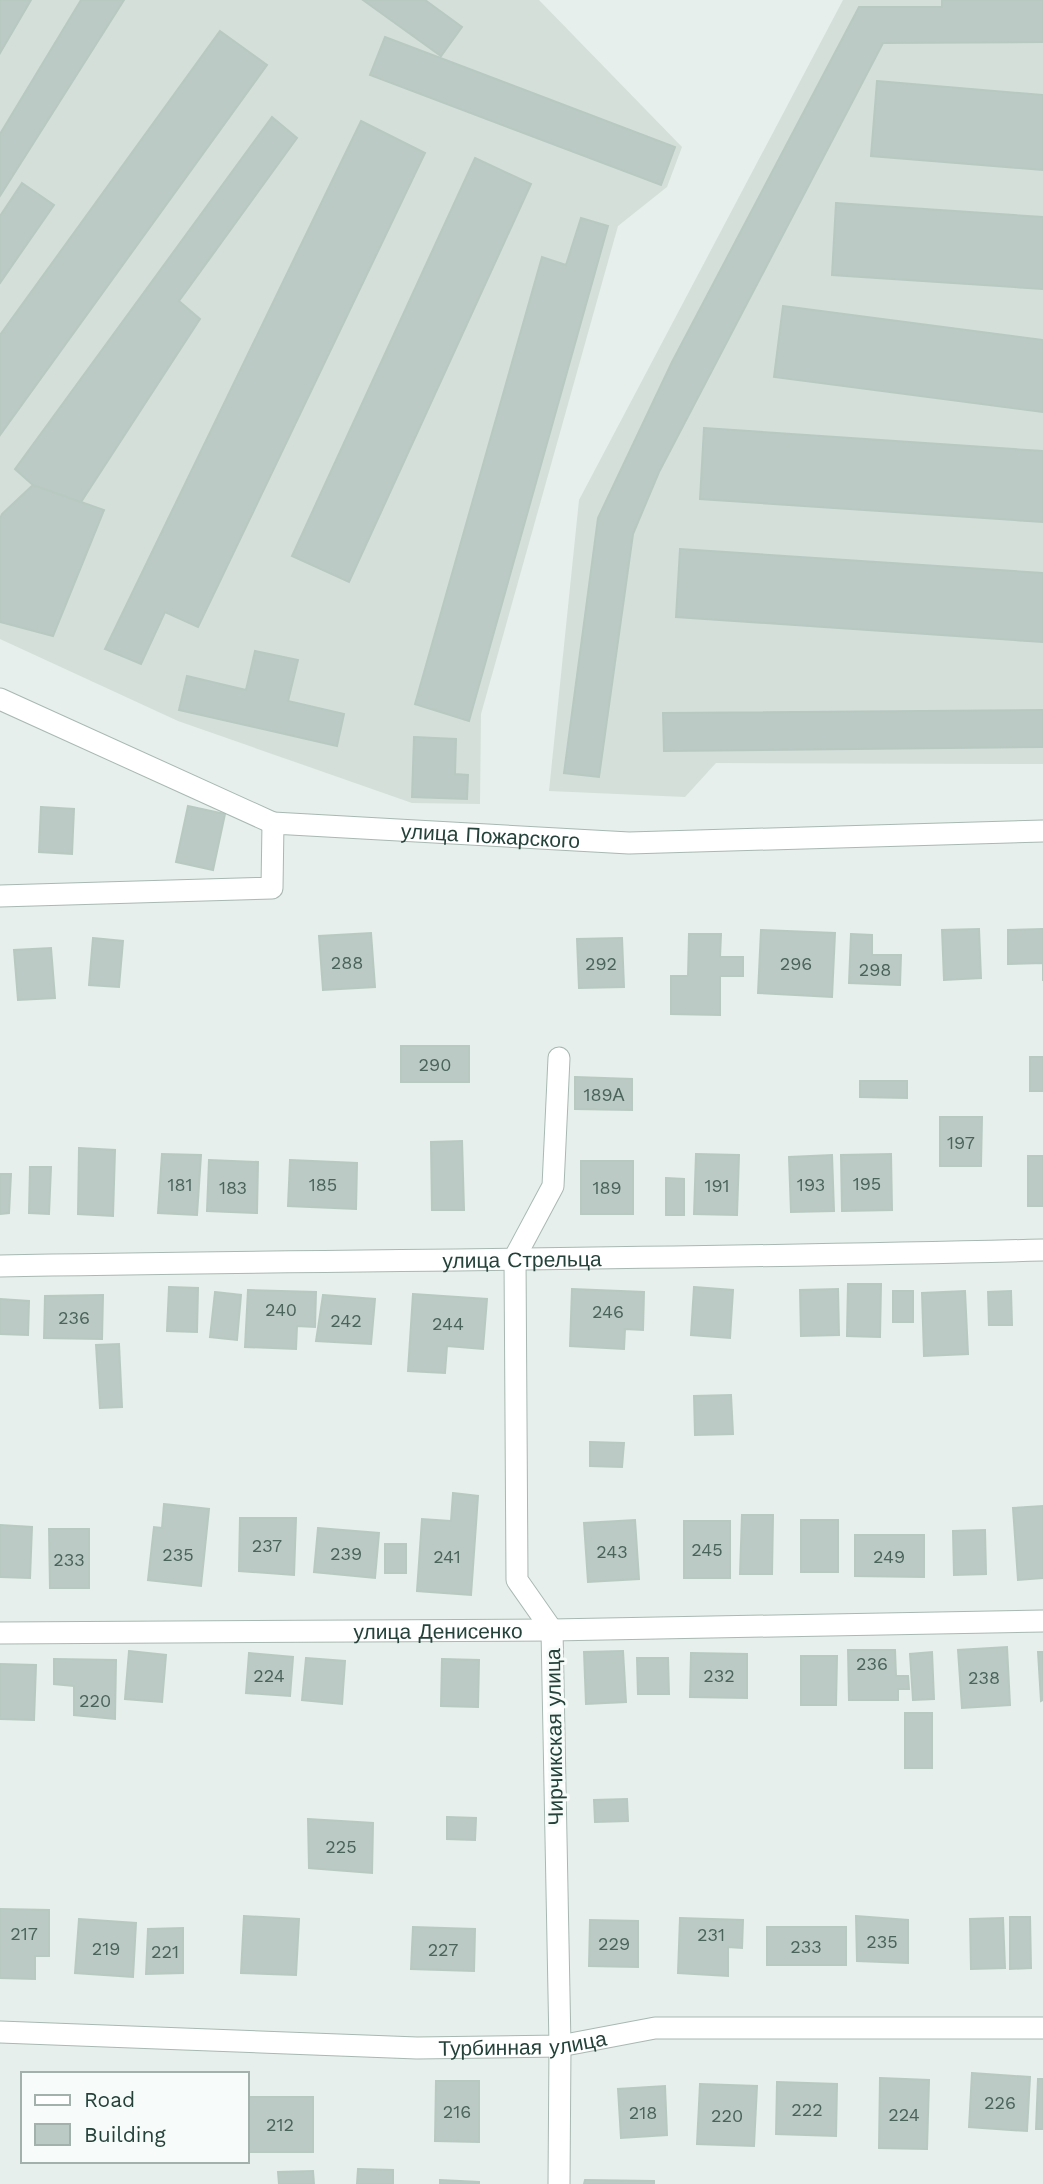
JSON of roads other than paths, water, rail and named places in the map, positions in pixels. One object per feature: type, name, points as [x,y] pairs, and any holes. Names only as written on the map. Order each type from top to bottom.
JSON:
[{"type":"street","points":[[0,699],[273,823],[272,888],[0,896]]},
{"type":"street","name":"улица Пожарского","points":[[273,823],[629,843],[1043,831]]},
{"type":"street","name":"Чирчикская улица","points":[[559,1058],[553,1186],[515,1258],[517,1580],[552,1630],[560,2046],[559,2184]]},
{"type":"street","name":"улица Стрельца","points":[[0,1266],[813,1256],[1043,1250]]},
{"type":"street","name":"улица Денисенко","points":[[0,1633],[552,1630],[1043,1621]]},
{"type":"street","name":"Турбинная улица","points":[[0,2032],[417,2048],[560,2046],[655,2028],[1043,2028]]}]
